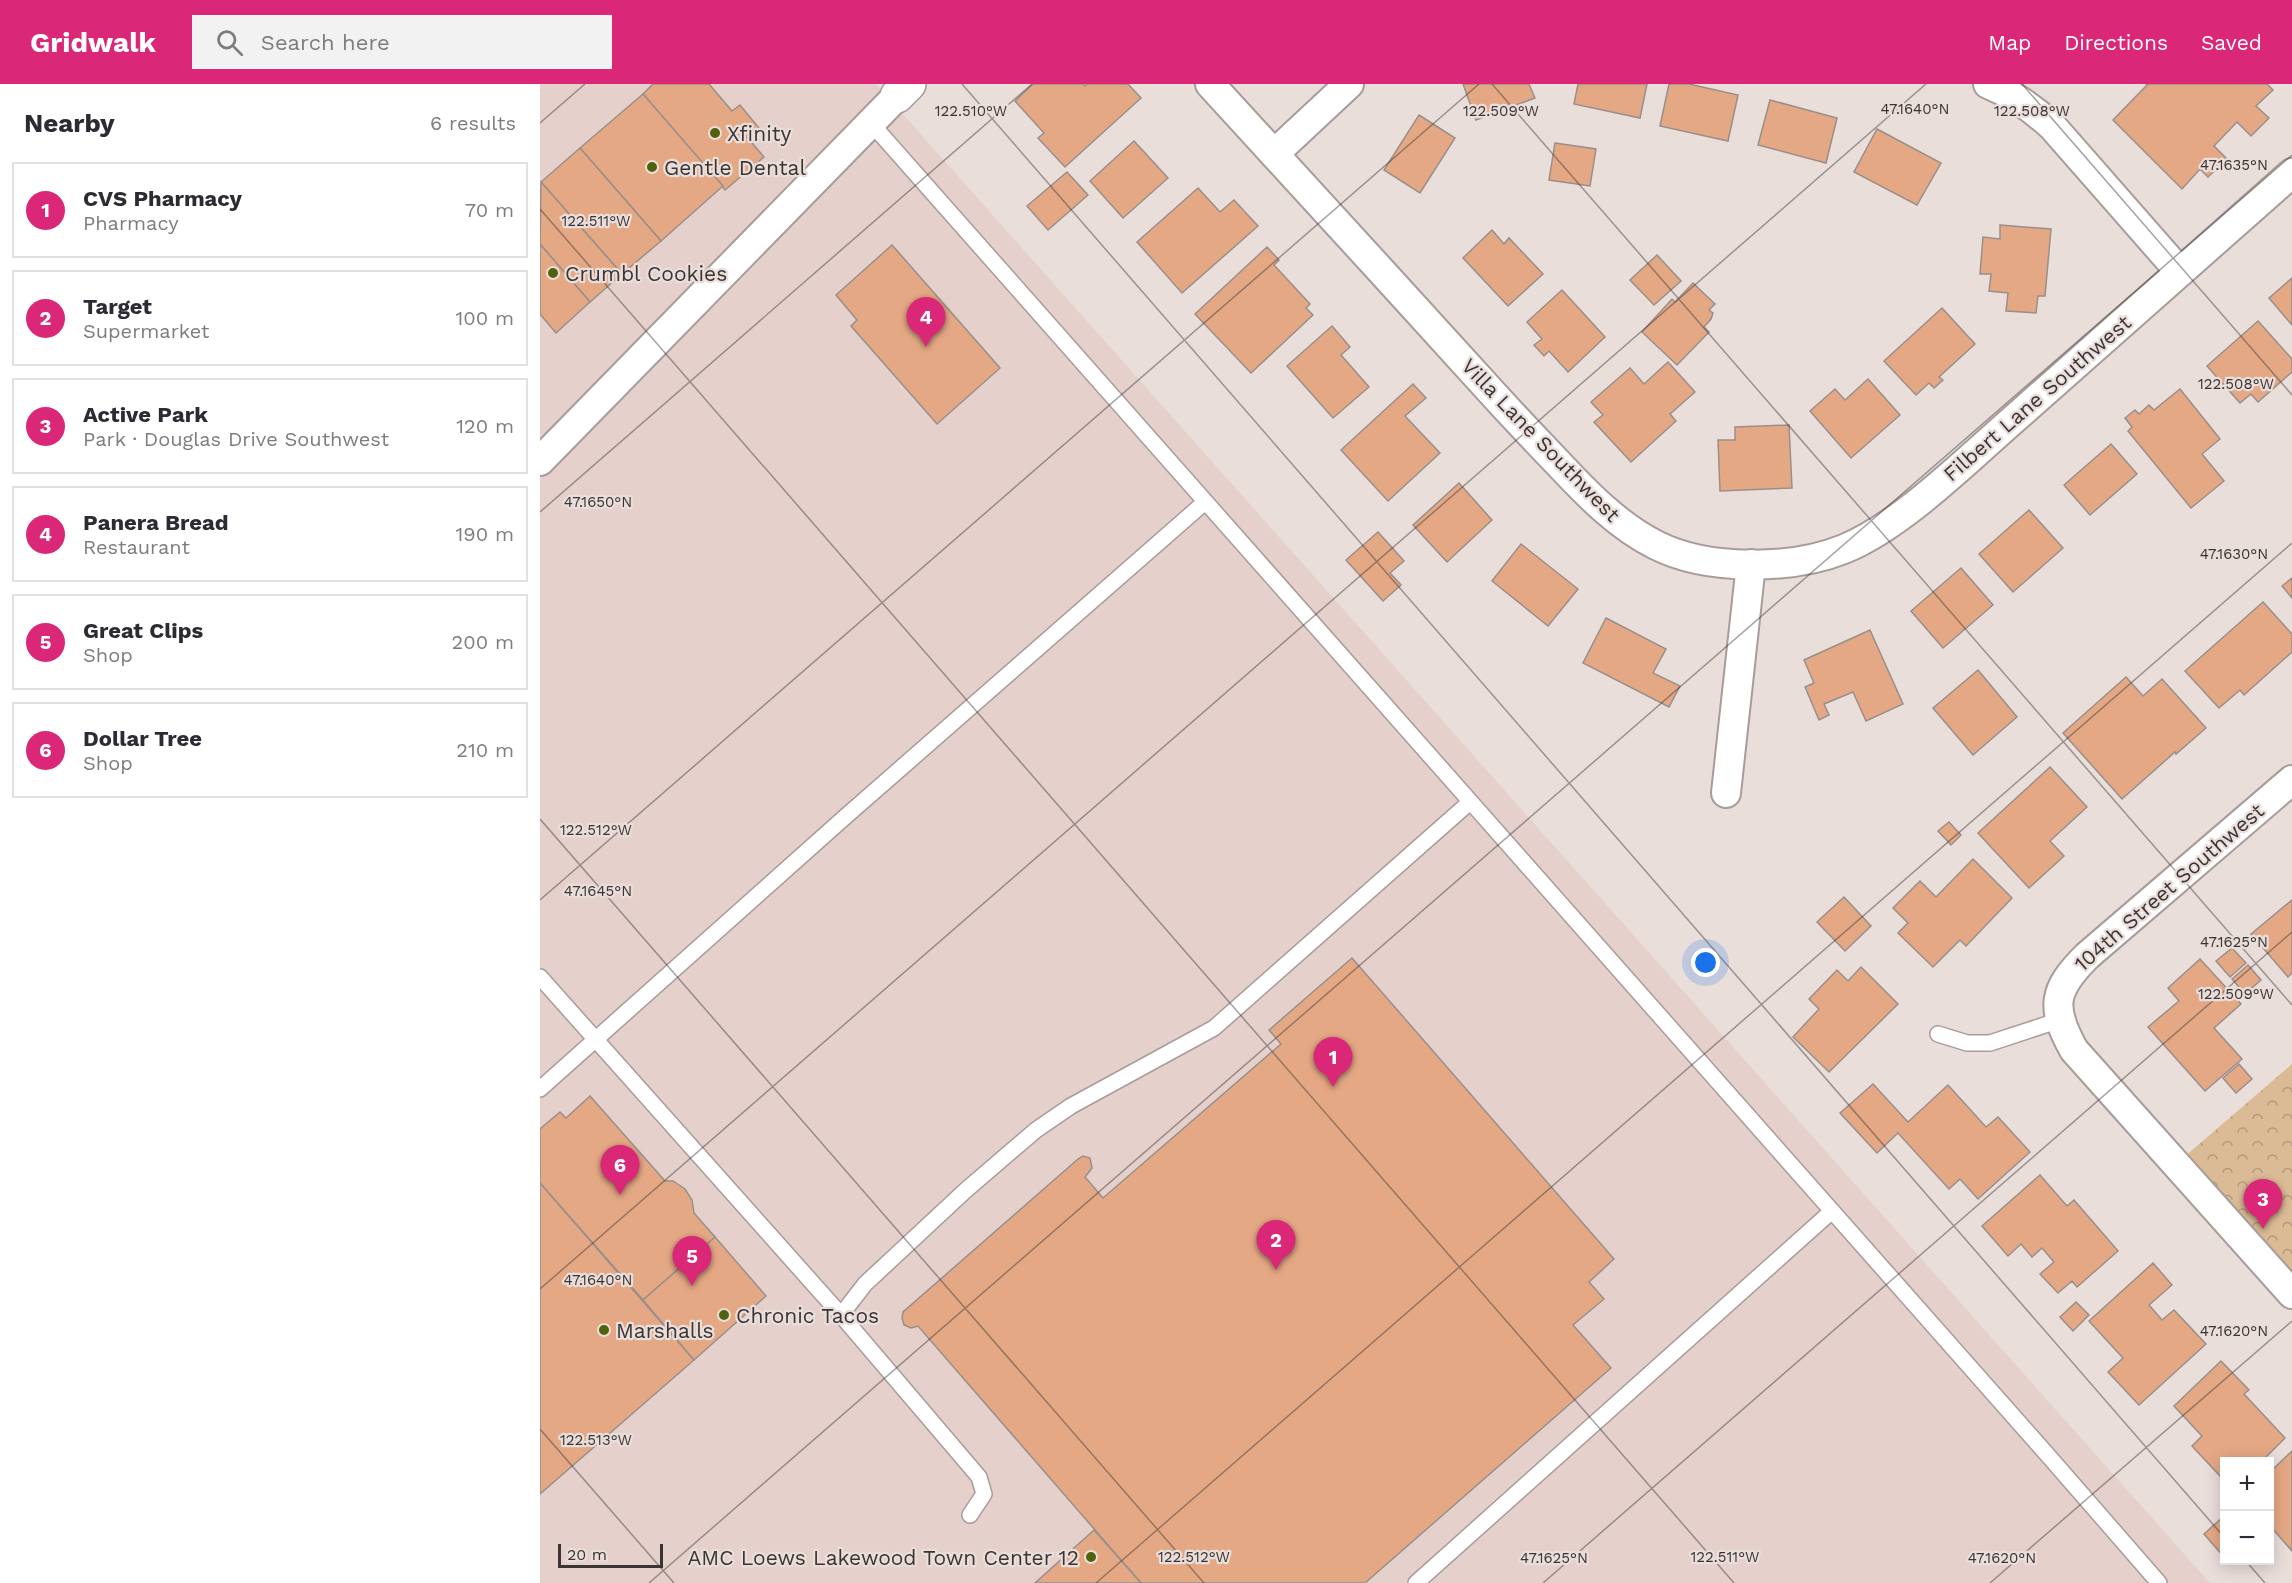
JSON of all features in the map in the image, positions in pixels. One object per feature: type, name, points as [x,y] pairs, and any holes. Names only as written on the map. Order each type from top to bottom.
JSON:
[{"type":"street","name":"Villa Lane Southwest","points":[[1210,84],[1530,434],[1602,507],[1639,536],[1668,550],[1702,560],[1751,564]]},
{"type":"street","points":[[1274,154],[1349,84]]},
{"type":"street","points":[[1988,84],[2007,91],[2052,126],[2180,272]]},
{"type":"street","points":[[540,461],[903,90]]},
{"type":"street","name":"Filbert Lane Southwest","points":[[1751,564],[1821,557],[1845,549],[1887,525],[1955,470],[2292,173]]},
{"type":"street","points":[[1725,793],[1751,564]]},
{"type":"street","name":"104th Street Southwest","points":[[2059,1012],[2065,979],[2087,956],[2292,780]]},
{"type":"street","points":[[2059,1012],[2074,1050],[2092,1072],[2292,1294]]},
{"type":"lane","points":[[871,123],[2159,1583]]},
{"type":"lane","points":[[540,1089],[845,817],[1205,502]]},
{"type":"lane","points":[[841,1315],[865,1284],[966,1190],[1036,1130],[1071,1106],[1214,1028],[1470,802]]},
{"type":"lane","points":[[540,977],[841,1315],[980,1477],[984,1494],[970,1515]]},
{"type":"lane","points":[[1938,1034],[1967,1043],[1990,1043],[2059,1012]]},
{"type":"lane","points":[[1416,1583],[1832,1211]]},
{"type":"shaded area","points":[[540,84],[876,84],[2210,1583],[540,1583]]},
{"type":"green space","points":[[2292,1064],[2292,1294],[2176,1164]]},
{"type":"building","name":"Xfinity","points":[[653,84],[709,84],[732,111],[740,105],[759,128],[747,137],[764,157],[725,190],[643,94]]},
{"type":"building","points":[[1033,84],[1083,84],[1085,86],[1087,84],[1128,84],[1141,98],[1065,167],[1038,138],[1044,133],[1015,101]]},
{"type":"building","points":[[1463,84],[1529,84],[1535,98],[1476,120]]},
{"type":"building","points":[[1578,84],[1647,84],[1640,118],[1574,104]]},
{"type":"building","points":[[1669,84],[1689,84],[1738,95],[1728,141],[1660,126]]},
{"type":"building","points":[[2146,84],[2267,84],[2273,90],[2256,106],[2269,118],[2251,136],[2237,122],[2214,146],[2227,159],[2208,177],[2200,169],[2182,189],[2113,120]]},
{"type":"building","name":"Gentle Dental","points":[[643,94],[723,186],[661,241],[580,148]]},
{"type":"building","points":[[1770,100],[1837,118],[1826,163],[1758,145]]},
{"type":"building","points":[[1419,115],[1455,138],[1420,193],[1384,170]]},
{"type":"building","points":[[1877,129],[1941,163],[1917,205],[1854,172]]},
{"type":"building","points":[[1134,141],[1168,178],[1123,218],[1090,181]]},
{"type":"building","points":[[1555,143],[1596,149],[1590,186],[1549,180]]},
{"type":"building","points":[[580,148],[661,241],[622,274],[541,182]]},
{"type":"building","points":[[1067,172],[1088,195],[1048,230],[1027,206]]},
{"type":"building","points":[[541,182],[622,274],[590,302],[540,244]]},
{"type":"building","points":[[1198,188],[1220,212],[1234,200],[1258,226],[1182,293],[1137,242]]},
{"type":"building","points":[[2000,225],[2051,229],[2045,296],[2038,296],[2036,313],[2006,311],[2008,293],[1989,291],[1991,274],[1980,274],[1983,237],[2000,239]]},
{"type":"building","points":[[1492,230],[1504,244],[1509,238],[1543,274],[1508,306],[1463,258]]},
{"type":"building","name":"Crumbl Cookies","points":[[540,244],[590,302],[556,333],[540,314]]},
{"type":"building","points":[[892,245],[1000,368],[937,424],[851,326],[857,320],[836,295]]},
{"type":"building","points":[[1267,247],[1279,260],[1274,265],[1310,304],[1306,308],[1313,315],[1251,373],[1195,314]]},
{"type":"building","points":[[1657,255],[1681,281],[1654,305],[1630,280]]},
{"type":"building","points":[[2292,278],[2292,325],[2269,298]]},
{"type":"building","points":[[1693,283],[1715,304],[1709,310],[1713,313],[1711,319],[1704,327],[1709,332],[1677,365],[1642,332],[1672,299],[1675,302]]},
{"type":"building","points":[[1562,290],[1605,337],[1568,372],[1549,351],[1544,356],[1534,345],[1542,339],[1527,322]]},
{"type":"building","points":[[1942,308],[1975,344],[1939,377],[1943,380],[1934,388],[1929,383],[1916,395],[1884,361]]},
{"type":"building","points":[[2258,321],[2292,359],[2292,372],[2258,402],[2251,394],[2240,403],[2207,366]]},
{"type":"building","points":[[1332,326],[1350,347],[1341,355],[1369,387],[1333,418],[1287,366]]},
{"type":"building","points":[[1668,362],[1695,392],[1670,414],[1676,421],[1631,462],[1594,422],[1603,415],[1591,402],[1630,368],[1644,384]]},
{"type":"building","points":[[1868,379],[1900,415],[1851,458],[1810,411],[1835,389],[1845,400]]},
{"type":"building","points":[[1413,384],[1426,398],[1405,416],[1440,453],[1388,501],[1341,450]]},
{"type":"building","points":[[2180,389],[2220,439],[2202,454],[2224,481],[2191,508],[2128,431],[2132,427],[2125,418],[2135,410],[2139,414],[2149,405],[2154,410]]},
{"type":"building","points":[[1789,425],[1792,488],[1720,491],[1718,440],[1735,440],[1735,427]]},
{"type":"building","points":[[2111,444],[2137,474],[2090,515],[2064,485]]},
{"type":"building","points":[[1459,483],[1492,520],[1447,562],[1413,525]]},
{"type":"building","points":[[2029,510],[2063,548],[2013,592],[1979,554]]},
{"type":"building","points":[[1378,532],[1404,561],[1390,573],[1401,585],[1383,601],[1346,560]]},
{"type":"building","points":[[1521,544],[1578,589],[1548,626],[1492,581]]},
{"type":"building","points":[[1961,568],[1993,605],[1943,648],[1911,611]]},
{"type":"building","points":[[2292,578],[2292,598],[2282,586]]},
{"type":"building","points":[[2263,602],[2292,634],[2292,652],[2244,695],[2240,690],[2219,708],[2185,671]]},
{"type":"building","points":[[1606,618],[1666,649],[1653,673],[1680,686],[1669,707],[1583,663]]},
{"type":"building","points":[[1870,630],[1903,704],[1866,721],[1853,692],[1824,704],[1829,715],[1819,720],[1805,687],[1814,683],[1804,660]]},
{"type":"building","points":[[1978,670],[2017,717],[1973,755],[1933,708]]},
{"type":"building","points":[[2126,677],[2143,696],[2162,679],[2206,728],[2122,799],[2063,733]]},
{"type":"building","points":[[2050,767],[2087,807],[2050,841],[2064,856],[2029,888],[1978,833]]},
{"type":"building","points":[[1949,822],[1961,835],[1951,845],[1938,831]]},
{"type":"building","points":[[1973,859],[2012,898],[1966,946],[1960,940],[1933,967],[1898,933],[1908,923],[1893,908],[1920,881],[1936,897]]},
{"type":"building","points":[[1844,897],[1871,926],[1845,951],[1817,922]]},
{"type":"building","points":[[2292,900],[2292,973],[2288,977],[2251,934]]},
{"type":"building","points":[[2232,948],[2246,963],[2230,977],[2216,961]]},
{"type":"building","points":[[1352,958],[1614,1259],[1589,1282],[1604,1299],[1573,1325],[1611,1368],[1365,1583],[1141,1583],[918,1326],[911,1328],[904,1325],[903,1312],[1083,1156],[1090,1158],[1092,1168],[1085,1177],[1103,1198],[1281,1044],[1269,1030]]},
{"type":"building","points":[[2200,959],[2241,1004],[2214,1028],[2242,1059],[2205,1091],[2148,1027],[2179,1001],[2168,988]]},
{"type":"building","points":[[2248,965],[2261,980],[2245,994],[2232,979]]},
{"type":"building","points":[[1861,967],[1898,1004],[1829,1072],[1793,1037],[1819,1009],[1809,999],[1837,970],[1848,981]]},
{"type":"building","points":[[2239,1064],[2252,1079],[2236,1093],[2223,1078]]},
{"type":"building","points":[[1873,1084],[1908,1122],[1948,1085],[1986,1127],[1998,1117],[2030,1152],[1978,1199],[1960,1179],[1949,1189],[1898,1133],[1877,1153],[1840,1113]]},
{"type":"building","points":[[590,1096],[665,1181],[673,1181],[685,1189],[692,1200],[694,1213],[715,1237],[643,1300],[540,1183],[540,1129],[560,1112],[566,1118]]},
{"type":"building","points":[[2040,1175],[2067,1206],[2074,1200],[2118,1251],[2077,1287],[2072,1281],[2058,1293],[2040,1274],[2054,1262],[2042,1248],[2032,1257],[2021,1244],[2008,1256],[1982,1226]]},
{"type":"building","name":"Marshalls","points":[[540,1183],[694,1360],[540,1494]]},
{"type":"building","points":[[715,1237],[766,1296],[694,1360],[643,1300]]},
{"type":"building","points":[[2153,1263],[2172,1285],[2149,1305],[2162,1320],[2174,1310],[2206,1344],[2139,1405],[2108,1372],[2123,1358],[2089,1321]]},
{"type":"building","points":[[2076,1302],[2089,1315],[2073,1331],[2060,1317]]},
{"type":"building","points":[[2221,1361],[2249,1390],[2244,1394],[2285,1438],[2266,1457],[2220,1457],[2220,1476],[2192,1446],[2202,1436],[2174,1406]]},
{"type":"building","points":[[2292,1451],[2292,1551],[2274,1531],[2274,1468]]},
{"type":"building","points":[[2220,1520],[2220,1552],[2204,1534]]},
{"type":"building","name":"AMC Loews Lakewood Town Center 12","points":[[1094,1530],[1141,1583],[1035,1583]]},
{"type":"place","name":"Xfinity","points":[[715,133]]},
{"type":"place","name":"Gentle Dental","points":[[652,167]]},
{"type":"place","name":"Crumbl Cookies","points":[[553,273]]},
{"type":"place","name":"Panera Bread","points":[[926,347]]},
{"type":"place","name":"CVS Pharmacy","points":[[1333,1087]]},
{"type":"place","name":"Dollar Tree","points":[[620,1195]]},
{"type":"place","name":"Active Park","points":[[2263,1229]]},
{"type":"place","name":"Target","points":[[1276,1270]]},
{"type":"place","name":"Great Clips","points":[[692,1286]]},
{"type":"place","name":"Chronic Tacos","points":[[724,1315]]},
{"type":"place","name":"Marshalls","points":[[604,1330]]},
{"type":"place","name":"AMC Loews Lakewood Town Center 12","points":[[1091,1557]]}]
